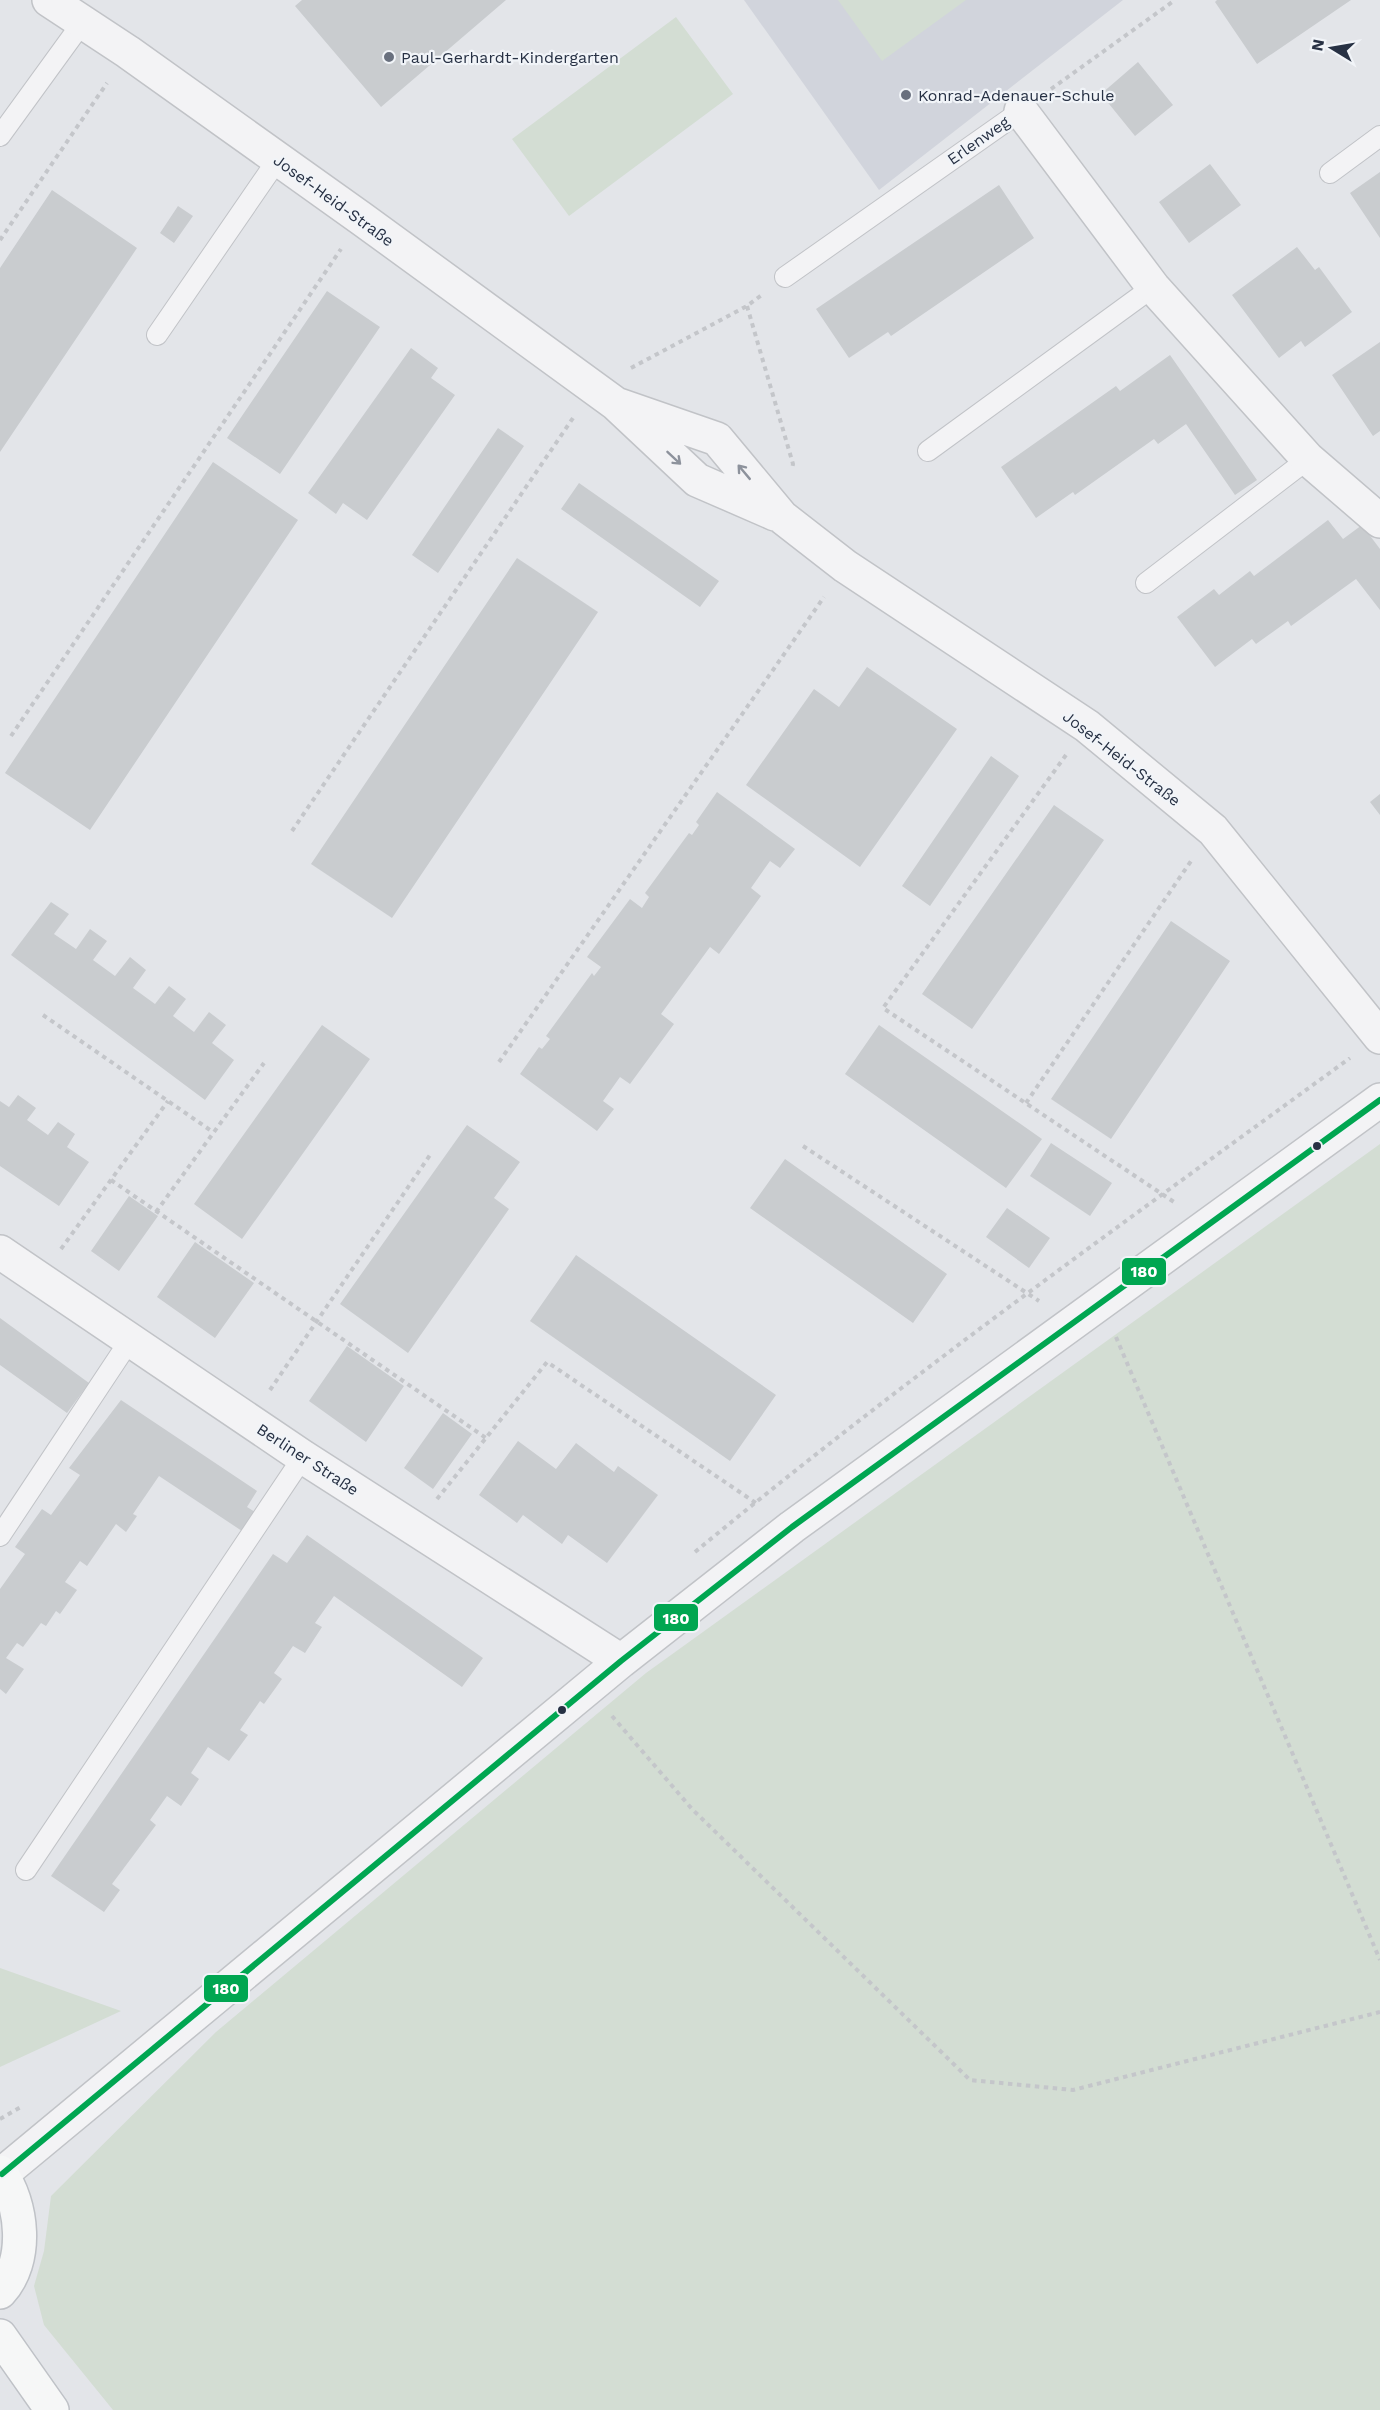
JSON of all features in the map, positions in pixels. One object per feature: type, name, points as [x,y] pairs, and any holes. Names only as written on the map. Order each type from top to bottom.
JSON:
[{"type":"main road","points":[[0,2292],[16,2260],[20,2231],[15,2201],[1,2173]]},
{"type":"main road","points":[[0,2336],[52,2410]]},
{"type":"street","name":"Josef-Heid-Straße","points":[[49,0],[128,52],[278,159],[604,396],[698,480],[782,517]]},
{"type":"street","name":"Erlenweg","points":[[1021,111],[1153,287],[1308,459],[1380,521]]},
{"type":"street","name":"Josef-Heid-Straße","points":[[604,396],[717,439],[782,517],[845,566],[1087,726],[1212,830],[1380,1037]]},
{"type":"street","points":[[1,2173],[621,1660],[792,1527],[1380,1100]]},
{"type":"street","name":"Berliner Straße","points":[[0,1252],[303,1456],[621,1660]]},
{"type":"lane","points":[[0,136],[82,22]]},
{"type":"lane","name":"Erlenweg","points":[[785,277],[1021,111]]},
{"type":"lane","points":[[1330,173],[1380,136]]},
{"type":"lane","points":[[157,335],[278,159]]},
{"type":"lane","points":[[928,451],[1153,287]]},
{"type":"lane","points":[[1146,583],[1308,459]]},
{"type":"lane","points":[[0,1536],[130,1340]]},
{"type":"lane","points":[[26,1870],[303,1456]]},
{"type":"path","points":[[1021,111],[1175,0]]},
{"type":"path","points":[[0,240],[128,52]]},
{"type":"path","points":[[11,736],[362,219]]},
{"type":"path","points":[[292,831],[604,396],[747,306],[785,277]]},
{"type":"path","points":[[747,306],[794,464],[782,517]]},
{"type":"path","points":[[499,1062],[845,566]]},
{"type":"path","points":[[1087,726],[883,1008],[1207,1224]]},
{"type":"path","points":[[1026,1103],[1212,830]]},
{"type":"path","points":[[43,1015],[213,1132]]},
{"type":"path","points":[[156,1212],[264,1063]]},
{"type":"path","points":[[40,1279],[168,1101]]},
{"type":"path","points":[[803,1146],[1072,1323]]},
{"type":"path","points":[[250,1421],[430,1155]]},
{"type":"path","points":[[111,1180],[486,1438]]},
{"type":"path","points":[[1101,1302],[1380,1960]]},
{"type":"path","points":[[414,1528],[548,1362],[792,1527]]},
{"type":"path","points":[[588,1688],[692,1809],[970,2080],[1073,2090],[1380,2012]]},
{"type":"shaded area","name":"Konrad-Adenauer-Schule","points":[[744,0],[1123,0],[879,190]]},
{"type":"shaded area","points":[[838,0],[966,0],[882,61]]},
{"type":"shaded area","points":[[676,17],[733,94],[569,216],[512,139]]},
{"type":"shaded area","points":[[1380,1144],[1380,2410],[113,2410],[44,2325],[34,2286],[44,2251],[51,2196],[216,2032],[646,1673]]},
{"type":"shaded area","points":[[0,1968],[121,2011],[0,2067]]},
{"type":"building","name":"Paul-Gerhardt-Kindergarten","points":[[302,0],[506,0],[381,107],[295,6]]},
{"type":"building","points":[[1217,0],[1351,0],[1257,64],[1215,2]]},
{"type":"building","points":[[1138,62],[1173,105],[1135,136],[1101,94]]},
{"type":"building","points":[[1210,164],[1241,205],[1189,243],[1159,202]]},
{"type":"building","points":[[1380,172],[1380,238],[1350,193]]},
{"type":"building","points":[[999,185],[1034,238],[891,336],[888,332],[849,358],[816,309]]},
{"type":"building","points":[[52,190],[137,248],[0,452],[0,268]]},
{"type":"building","points":[[178,206],[193,216],[174,243],[160,233]]},
{"type":"building","points":[[1297,247],[1315,270],[1319,267],[1352,312],[1305,347],[1301,341],[1279,358],[1232,295]]},
{"type":"building","points":[[327,291],[380,327],[280,474],[227,438]]},
{"type":"building","points":[[1380,342],[1380,431],[1373,436],[1332,375]]},
{"type":"building","points":[[411,348],[438,368],[431,378],[455,395],[367,520],[343,503],[336,514],[308,493]]},
{"type":"building","points":[[1170,355],[1257,480],[1235,495],[1186,424],[1158,444],[1154,439],[1075,495],[1073,492],[1036,518],[1001,467],[1116,386],[1120,391]]},
{"type":"building","points":[[498,428],[524,446],[438,573],[412,555]]},
{"type":"building","points":[[213,462],[298,520],[90,830],[5,773]]},
{"type":"building","points":[[579,483],[719,581],[700,607],[561,509]]},
{"type":"building","points":[[1328,520],[1343,539],[1362,525],[1380,549],[1380,610],[1356,579],[1291,626],[1288,621],[1256,644],[1252,639],[1215,667],[1177,617],[1214,589],[1219,595],[1250,571],[1254,576]]},
{"type":"building","points":[[517,558],[598,612],[392,918],[311,864]]},
{"type":"building","points":[[867,667],[957,729],[860,867],[746,785],[814,689],[839,707]]},
{"type":"building","points":[[991,756],[1019,776],[930,906],[902,886]]},
{"type":"building","points":[[717,792],[795,849],[780,868],[770,861],[751,888],[761,896],[719,954],[710,947],[661,1014],[674,1024],[630,1084],[620,1077],[603,1101],[614,1109],[597,1131],[520,1074],[539,1047],[542,1049],[550,1039],[546,1036],[592,973],[594,976],[601,967],[587,957],[630,899],[642,908],[649,897],[645,893],[689,833],[692,835],[699,825],[696,822]]},
{"type":"building","points":[[1380,794],[1380,815],[1370,802]]},
{"type":"building","points":[[1054,805],[1104,840],[972,1029],[922,994]]},
{"type":"building","points":[[51,902],[69,914],[54,934],[76,949],[90,929],[107,941],[93,960],[115,976],[130,957],[146,970],[133,988],[155,1004],[169,986],[186,999],[173,1016],[194,1032],[209,1012],[226,1025],[212,1043],[234,1060],[205,1100],[11,955]]},
{"type":"building","points":[[1171,921],[1230,961],[1111,1139],[1051,1099]]},
{"type":"building","points":[[322,1025],[370,1059],[242,1239],[194,1204]]},
{"type":"building","points":[[879,1025],[1042,1139],[1006,1188],[845,1074]]},
{"type":"building","points":[[18,1095],[36,1108],[27,1120],[48,1135],[58,1122],[75,1134],[67,1147],[89,1162],[59,1206],[0,1166],[0,1101],[9,1107]]},
{"type":"building","points":[[467,1125],[520,1162],[494,1198],[509,1209],[408,1353],[340,1304]]},
{"type":"building","points":[[1051,1143],[1112,1183],[1090,1216],[1030,1176]]},
{"type":"building","points":[[785,1159],[947,1274],[913,1323],[750,1208]]},
{"type":"building","points":[[129,1196],[158,1216],[119,1271],[91,1251]]},
{"type":"building","points":[[1007,1208],[1050,1238],[1029,1268],[986,1237]]},
{"type":"building","points":[[195,1242],[254,1283],[215,1338],[157,1297]]},
{"type":"building","points":[[576,1255],[776,1395],[730,1461],[530,1321]]},
{"type":"building","points":[[0,1318],[89,1383],[67,1413],[0,1365]]},
{"type":"building","points":[[347,1346],[404,1386],[366,1442],[309,1401]]},
{"type":"building","points":[[121,1400],[257,1491],[247,1507],[255,1512],[242,1531],[159,1476],[133,1514],[137,1516],[126,1532],[116,1524],[87,1566],[80,1561],[65,1582],[77,1590],[60,1614],[56,1611],[46,1626],[41,1623],[23,1647],[17,1643],[6,1658],[24,1669],[6,1694],[0,1689],[0,1589],[25,1554],[15,1547],[42,1509],[51,1515],[80,1475],[69,1468]]},
{"type":"building","points":[[443,1413],[472,1434],[433,1489],[404,1468]]},
{"type":"building","points":[[518,1441],[556,1469],[576,1443],[614,1472],[618,1466],[658,1495],[607,1563],[568,1535],[562,1544],[523,1515],[517,1523],[479,1495]]},
{"type":"building","points":[[307,1535],[483,1658],[462,1687],[334,1596],[315,1623],[322,1627],[305,1653],[293,1646],[274,1673],[282,1679],[264,1704],[260,1701],[240,1730],[248,1735],[229,1761],[208,1747],[191,1773],[199,1779],[181,1806],[167,1796],[150,1820],[156,1825],[112,1884],[120,1890],[104,1912],[51,1876],[273,1554],[287,1563]]},
{"type":"transit line","name":"180","points":[[2,2174],[621,1661],[792,1527],[1380,1100]]},
{"type":"place","name":"Paul-Gerhardt-Kindergarten","points":[[389,57]]},
{"type":"place","name":"Konrad-Adenauer-Schule","points":[[906,95]]}]
